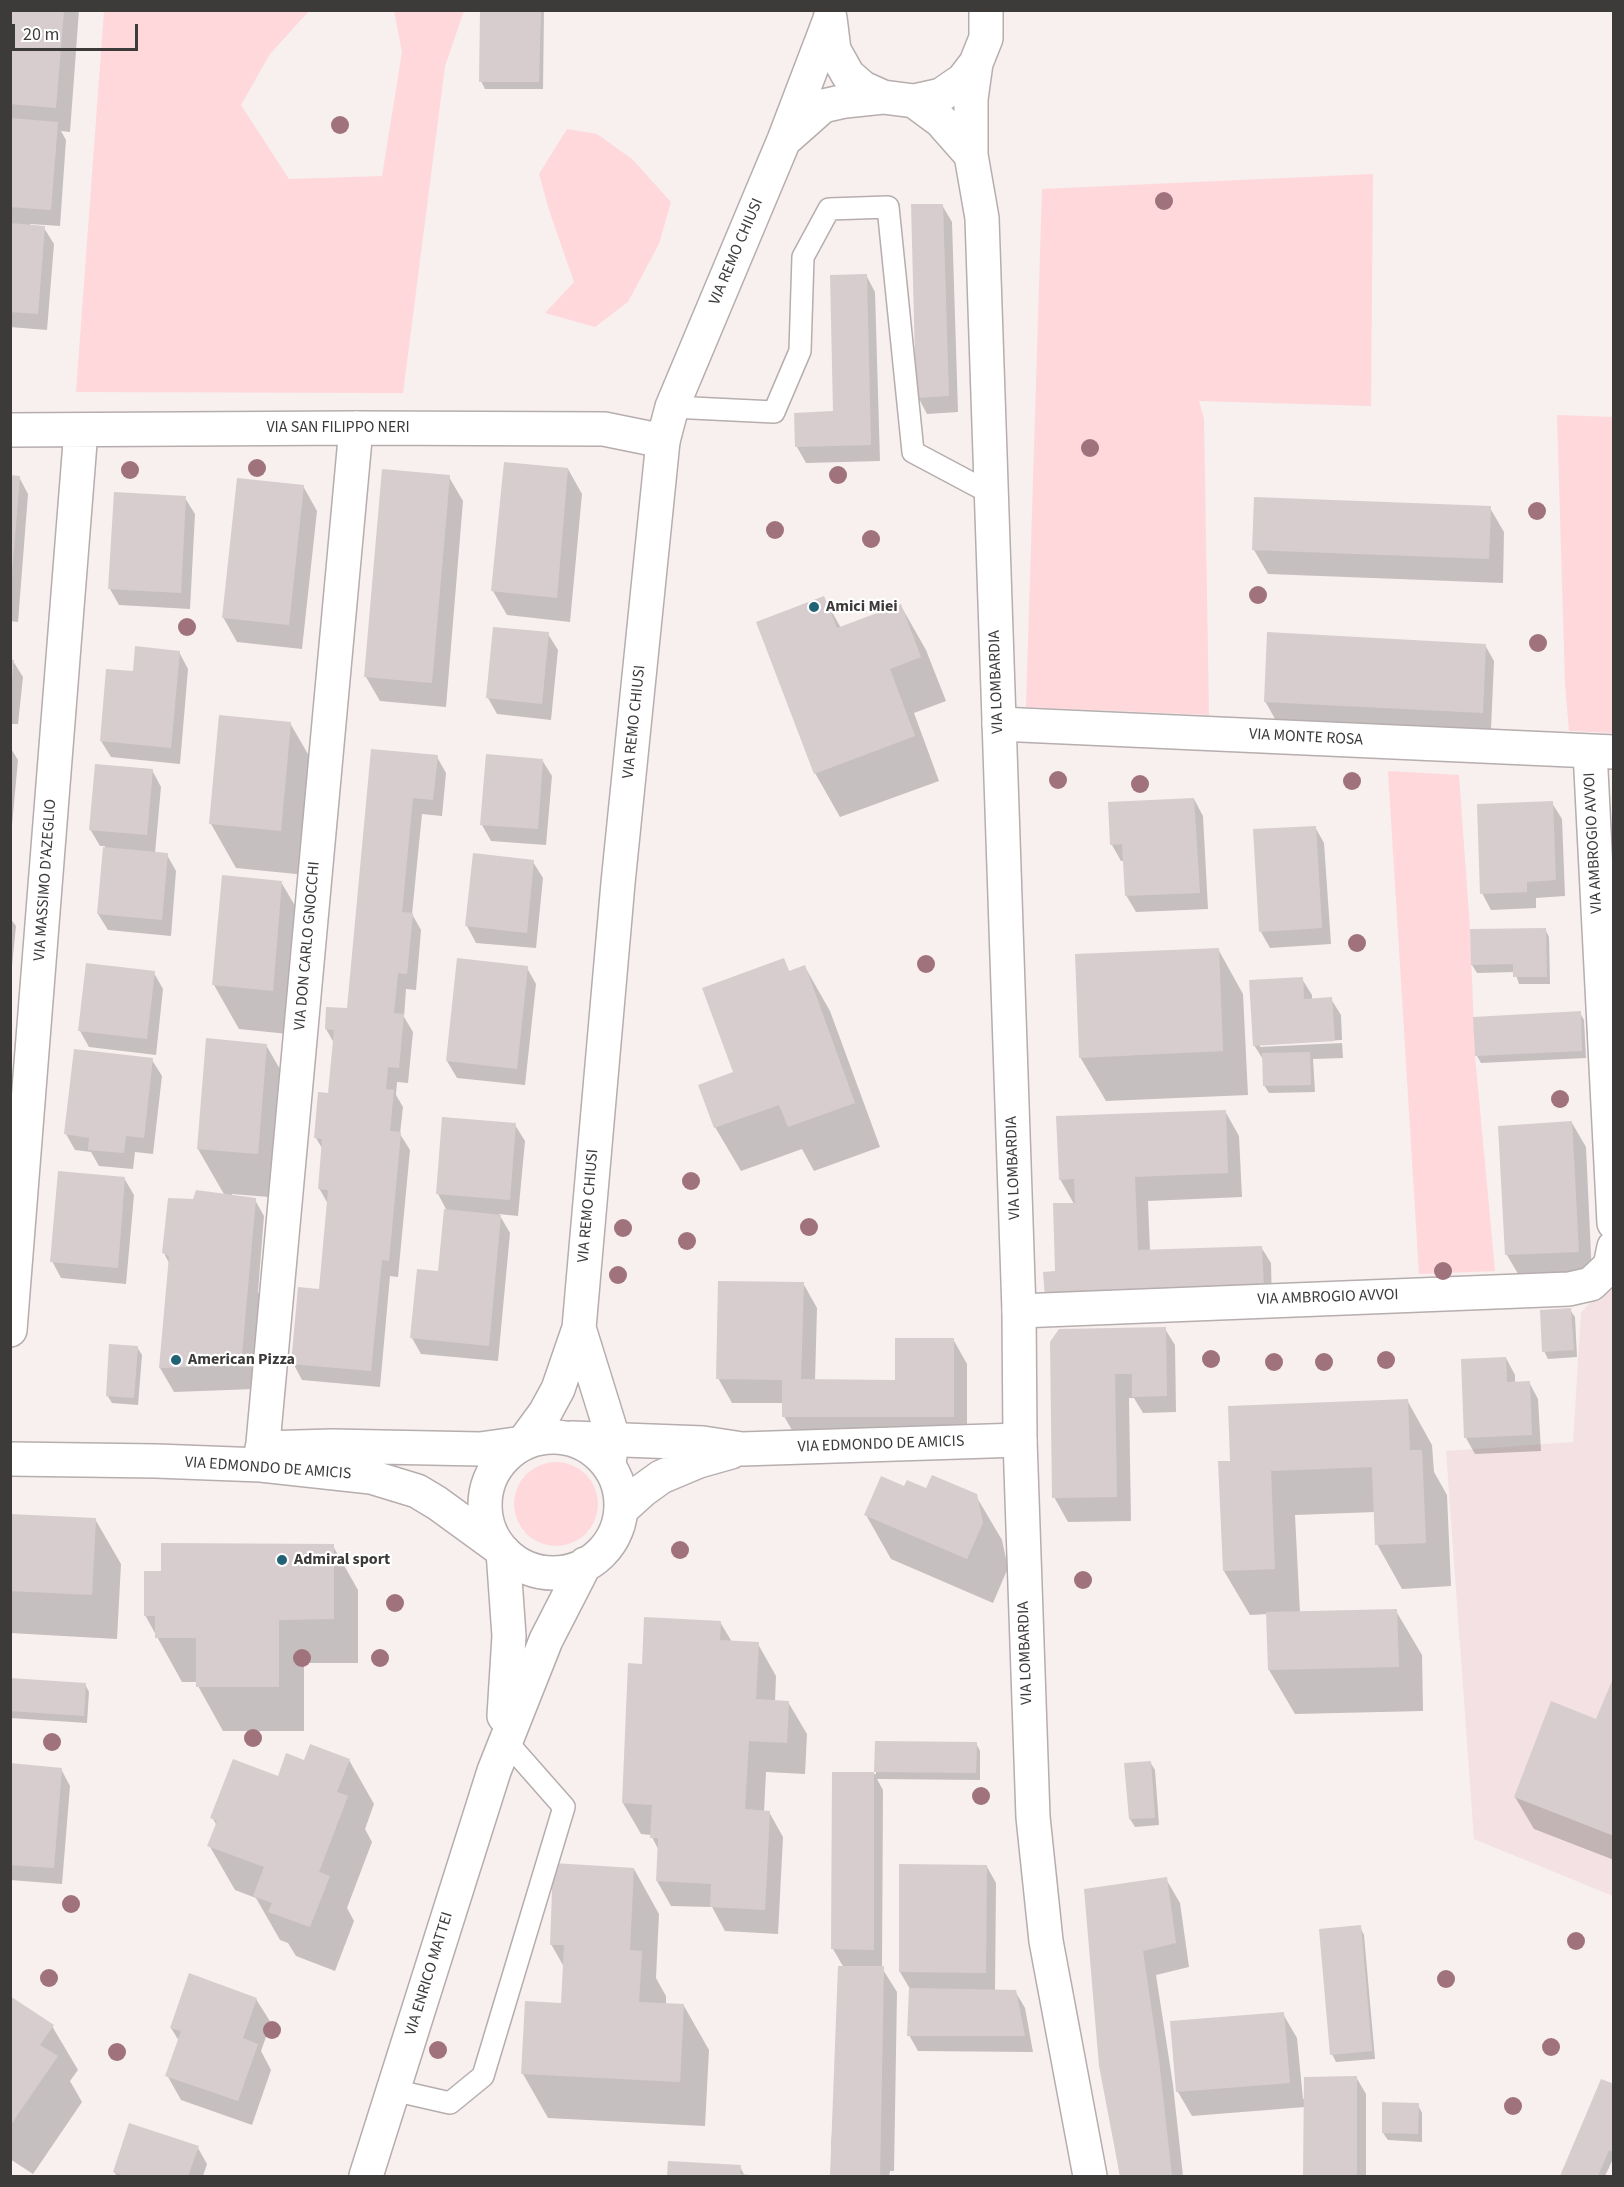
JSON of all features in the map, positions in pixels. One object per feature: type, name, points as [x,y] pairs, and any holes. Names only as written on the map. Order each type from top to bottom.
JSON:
[{"type":"street","name":"VIA LOMBARDIA","points":[[986,11],[986,38],[976,63],[971,99],[971,155],[982,218],[1019,1311],[1020,1440],[1033,1817],[1047,1941],[1090,2176]]},
{"type":"street","points":[[830,16],[834,50],[848,75],[863,88],[898,99],[941,121],[971,155]]},
{"type":"street","name":"VIA REMO CHIUSI","points":[[523,1443],[545,1413],[558,1389],[579,1328],[618,883],[663,441],[672,407],[784,140],[830,16]]},
{"type":"street","name":"VIA LOMBARDIA","points":[[898,99],[941,95],[963,80],[976,63]]},
{"type":"street","name":"VIA REMO CHIUSI","points":[[784,140],[823,106],[845,101],[898,99]]},
{"type":"street","name":"VIA DON CARLO GNOCCHI","points":[[261,1456],[356,428]]},
{"type":"street","name":"VIA SAN FILIPPO NERI","points":[[10,430],[604,429],[663,441]]},
{"type":"street","name":"VIA MASSIMO D'AZEGLIO","points":[[10,1330],[17,1168],[81,430]]},
{"type":"street","name":"VIA MONTE ROSA","points":[[999,724],[1602,752]]},
{"type":"street","name":"VIA AMBROGIO AVVOI","points":[[1602,752],[1614,1223]]},
{"type":"street","name":"VIA AMBROGIO AVVOI","points":[[1019,1311],[1569,1289],[1591,1284],[1610,1266],[1614,1247]]},
{"type":"street","name":"VIA REMO CHIUSI","points":[[579,1328],[604,1404],[610,1451]]},
{"type":"street","points":[[548,1436],[572,1438],[594,1449],[610,1451],[619,1485],[622,1509],[617,1532],[604,1552],[579,1569],[555,1574],[530,1569],[509,1557],[493,1539],[486,1523],[484,1499],[491,1476],[504,1457],[523,1443],[548,1436]]},
{"type":"street","name":"VIA EDMONDO DE AMICIS","points":[[610,1451],[704,1443],[742,1449],[1020,1440]]},
{"type":"street","name":"VIA EDMONDO DE AMICIS","points":[[10,1460],[156,1461],[261,1456],[344,1446],[480,1449],[523,1443]]},
{"type":"street","name":"VIA EDMONDO DE AMICIS","points":[[622,1509],[662,1477],[699,1461],[742,1449]]},
{"type":"street","name":"VIA EDMONDO DE AMICIS","points":[[261,1456],[371,1477],[417,1491],[504,1551]]},
{"type":"street","name":"VIA ENRICO MATTEI","points":[[494,1771],[506,1706],[509,1636],[504,1551]]},
{"type":"street","name":"VIA ENRICO MATTEI","points":[[366,2176],[505,1740],[546,1640],[585,1564]]},
{"type":"lane","points":[[672,407],[774,412],[800,351],[803,257],[829,209],[888,207],[913,452],[990,493]]},
{"type":"lane","points":[[393,2090],[450,2103],[483,2076],[564,1807],[505,1740]]},
{"type":"shaded area","points":[[104,11],[309,11],[270,54],[241,105],[289,179],[382,176],[402,52],[394,11],[464,11],[445,66],[403,393],[76,392]]},
{"type":"shaded area","points":[[567,129],[597,134],[632,159],[671,202],[659,244],[628,302],[595,327],[545,313],[574,282],[539,174]]},
{"type":"shaded area","points":[[1373,174],[1371,406],[1199,401],[1204,419],[1209,715],[1026,707],[1042,189]]},
{"type":"shaded area","points":[[1557,415],[1613,417],[1613,733],[1569,731],[1565,684]]},
{"type":"shaded area","points":[[1388,771],[1459,775],[1470,929],[1475,1056],[1495,1271],[1419,1274]]},
{"type":"shaded area","points":[[1613,1276],[1613,1896],[1474,1839],[1446,1451],[1573,1442],[1581,1313]]},
{"type":"shaded area","points":[[556,1462],[579,1469],[591,1481],[598,1504],[591,1527],[579,1539],[556,1546],[533,1539],[521,1527],[514,1504],[521,1481],[533,1469]]},
{"type":"building","points":[[10,10],[64,10],[56,108],[10,104]]},
{"type":"building","points":[[480,10],[541,10],[539,82],[479,82]]},
{"type":"building","points":[[10,118],[58,122],[51,210],[10,207]]},
{"type":"building","points":[[911,204],[943,204],[949,396],[916,398]]},
{"type":"building","points":[[10,223],[45,226],[38,314],[10,312]]},
{"type":"building","points":[[867,274],[871,445],[795,447],[794,413],[833,411],[830,275]]},
{"type":"building","points":[[504,462],[568,468],[557,598],[491,591]]},
{"type":"building","points":[[382,469],[450,475],[432,683],[364,677]]},
{"type":"building","points":[[10,475],[20,476],[12,573],[10,573]]},
{"type":"building","points":[[237,478],[304,485],[289,625],[222,618]]},
{"type":"building","points":[[114,492],[186,496],[181,593],[108,589]]},
{"type":"building","points":[[1254,497],[1491,506],[1489,559],[1252,550]]},
{"type":"building","points":[[824,596],[837,628],[901,604],[921,657],[890,669],[915,736],[814,774],[756,622]]},
{"type":"building","points":[[493,627],[549,632],[542,704],[486,698]]},
{"type":"building","points":[[1267,632],[1486,644],[1483,713],[1264,702]]},
{"type":"building","points":[[135,646],[180,651],[171,748],[100,741],[106,669],[133,671]]},
{"type":"building","points":[[10,659],[14,660],[12,680],[10,680]]},
{"type":"building","points":[[219,715],[291,722],[281,831],[209,824]]},
{"type":"building","points":[[371,749],[438,755],[433,800],[413,798],[402,912],[413,913],[407,974],[398,973],[394,1013],[404,1014],[399,1068],[388,1067],[386,1089],[394,1090],[390,1131],[401,1132],[389,1261],[382,1260],[371,1371],[291,1364],[298,1287],[319,1289],[328,1190],[318,1189],[322,1139],[314,1138],[318,1092],[328,1093],[334,1030],[325,1029],[326,1007],[347,1008]]},
{"type":"building","points":[[486,754],[543,759],[538,829],[480,825]]},
{"type":"building","points":[[95,764],[153,769],[147,835],[89,830]]},
{"type":"building","points":[[1194,798],[1200,893],[1125,896],[1122,844],[1110,845],[1108,802]]},
{"type":"building","points":[[1553,801],[1556,880],[1527,882],[1527,892],[1480,894],[1477,804]]},
{"type":"building","points":[[1316,826],[1322,928],[1259,932],[1253,829]]},
{"type":"building","points":[[103,847],[168,853],[162,920],[97,914]]},
{"type":"building","points":[[473,853],[534,860],[527,933],[465,926]]},
{"type":"building","points":[[222,875],[282,881],[273,991],[212,985]]},
{"type":"building","points":[[1546,928],[1547,977],[1513,977],[1513,964],[1471,965],[1470,929]]},
{"type":"building","points":[[1219,948],[1223,1051],[1079,1058],[1075,954]]},
{"type":"building","points":[[457,958],[528,966],[517,1069],[446,1061]]},
{"type":"building","points":[[784,958],[789,971],[805,965],[855,1103],[788,1127],[779,1105],[714,1128],[698,1085],[733,1072],[702,988]]},
{"type":"building","points":[[86,963],[155,971],[147,1039],[78,1031]]},
{"type":"building","points":[[1303,977],[1304,999],[1332,997],[1335,1041],[1253,1046],[1249,980]]},
{"type":"building","points":[[1581,1011],[1582,1051],[1475,1056],[1473,1017]]},
{"type":"building","points":[[206,1038],[267,1044],[258,1154],[197,1149]]},
{"type":"building","points":[[74,1049],[153,1058],[144,1138],[126,1136],[124,1153],[88,1150],[89,1138],[64,1134]]},
{"type":"building","points":[[1310,1052],[1311,1085],[1263,1086],[1262,1053]]},
{"type":"building","points":[[1226,1110],[1228,1173],[1135,1177],[1138,1250],[1262,1246],[1264,1290],[1045,1299],[1043,1272],[1055,1271],[1053,1203],[1075,1203],[1074,1179],[1059,1180],[1056,1116]]},
{"type":"building","points":[[442,1117],[516,1123],[510,1200],[436,1194]]},
{"type":"building","points":[[1572,1121],[1579,1252],[1505,1255],[1498,1126]]},
{"type":"building","points":[[58,1171],[125,1177],[118,1268],[50,1262]]},
{"type":"building","points":[[196,1190],[256,1198],[241,1365],[159,1368],[169,1256],[162,1253],[168,1198],[193,1199]]},
{"type":"building","points":[[444,1209],[501,1215],[489,1346],[410,1338],[417,1269],[438,1271]]},
{"type":"building","points":[[718,1281],[804,1282],[801,1379],[895,1380],[895,1338],[954,1338],[954,1417],[782,1417],[782,1380],[716,1379]]},
{"type":"building","points":[[1571,1308],[1574,1350],[1542,1352],[1540,1310]]},
{"type":"building","points":[[1166,1327],[1167,1396],[1132,1397],[1132,1374],[1115,1374],[1117,1497],[1052,1498],[1050,1342],[1059,1329]]},
{"type":"building","points":[[109,1344],[138,1346],[134,1398],[106,1396]]},
{"type":"building","points":[[1506,1357],[1507,1382],[1530,1381],[1532,1435],[1464,1438],[1461,1359]]},
{"type":"building","points":[[1408,1399],[1410,1450],[1422,1450],[1426,1543],[1375,1545],[1372,1467],[1271,1471],[1275,1569],[1223,1571],[1218,1461],[1230,1461],[1228,1406]]},
{"type":"building","points":[[932,1475],[977,1494],[983,1523],[967,1559],[864,1515],[881,1476],[904,1486],[907,1480],[926,1488]]},
{"type":"building","points":[[10,1514],[96,1518],[92,1595],[10,1591]]},
{"type":"building","points":[[161,1543],[334,1544],[334,1619],[279,1620],[279,1687],[196,1687],[196,1638],[155,1638],[155,1616],[144,1616],[144,1571],[161,1571]]},
{"type":"building","points":[[1397,1609],[1399,1667],[1268,1670],[1266,1612]]},
{"type":"building","points":[[644,1617],[721,1621],[720,1640],[759,1642],[756,1699],[789,1701],[787,1743],[749,1741],[745,1809],[770,1811],[765,1910],[710,1907],[711,1884],[656,1881],[658,1838],[650,1838],[652,1805],[622,1803],[628,1663],[642,1664]]},
{"type":"building","points":[[1614,1676],[1614,1836],[1514,1797],[1551,1701],[1596,1719]]},
{"type":"building","points":[[10,1678],[86,1683],[84,1716],[10,1711]]},
{"type":"building","points":[[875,1741],[977,1742],[976,1773],[874,1772]]},
{"type":"building","points":[[310,1744],[350,1759],[337,1792],[348,1796],[319,1872],[330,1876],[310,1927],[268,1912],[272,1903],[253,1896],[264,1867],[207,1846],[217,1821],[210,1818],[233,1759],[278,1776],[286,1753],[304,1760]]},
{"type":"building","points":[[1151,1761],[1155,1818],[1129,1819],[1124,1763]]},
{"type":"building","points":[[10,1763],[62,1768],[54,1868],[10,1865]]},
{"type":"building","points":[[832,1772],[874,1772],[874,1950],[831,1949]]},
{"type":"building","points":[[553,1863],[634,1868],[630,1950],[642,1951],[639,2002],[684,2004],[680,2082],[521,2074],[525,2001],[561,2003],[564,1945],[550,1945]]},
{"type":"building","points":[[899,1864],[987,1865],[986,1973],[899,1972]]},
{"type":"building","points":[[1167,1877],[1176,1943],[1143,1951],[1159,2060],[1172,2176],[1120,2176],[1099,2066],[1084,1889]]},
{"type":"building","points":[[1361,1925],[1372,2051],[1330,2055],[1319,1929]]},
{"type":"building","points":[[838,1966],[884,1966],[880,2176],[830,2176]]},
{"type":"building","points":[[189,1973],[257,1998],[243,2038],[258,2044],[238,2101],[165,2076],[181,2031],[170,2028]]},
{"type":"building","points":[[909,1988],[1016,1990],[1025,2036],[907,2036]]},
{"type":"building","points":[[10,1996],[54,2025],[40,2045],[58,2056],[10,2126]]},
{"type":"building","points":[[1284,2012],[1290,2083],[1176,2092],[1170,2021]]},
{"type":"building","points":[[1357,2076],[1357,2176],[1303,2176],[1304,2077]]},
{"type":"building","points":[[1601,2079],[1614,2084],[1614,2152],[1609,2150],[1598,2176],[1560,2176]]},
{"type":"building","points":[[1382,2102],[1419,2103],[1418,2134],[1382,2133]]},
{"type":"building","points":[[129,2123],[199,2146],[188,2176],[125,2176],[113,2172]]},
{"type":"building","points":[[668,2161],[741,2165],[740,2174],[751,2176],[667,2176]]},
{"type":"place","name":"Amici Miei","points":[[814,607]]},
{"type":"place","name":"American Pizza","points":[[176,1360]]},
{"type":"place","name":"Admiral sport","points":[[282,1560]]}]
